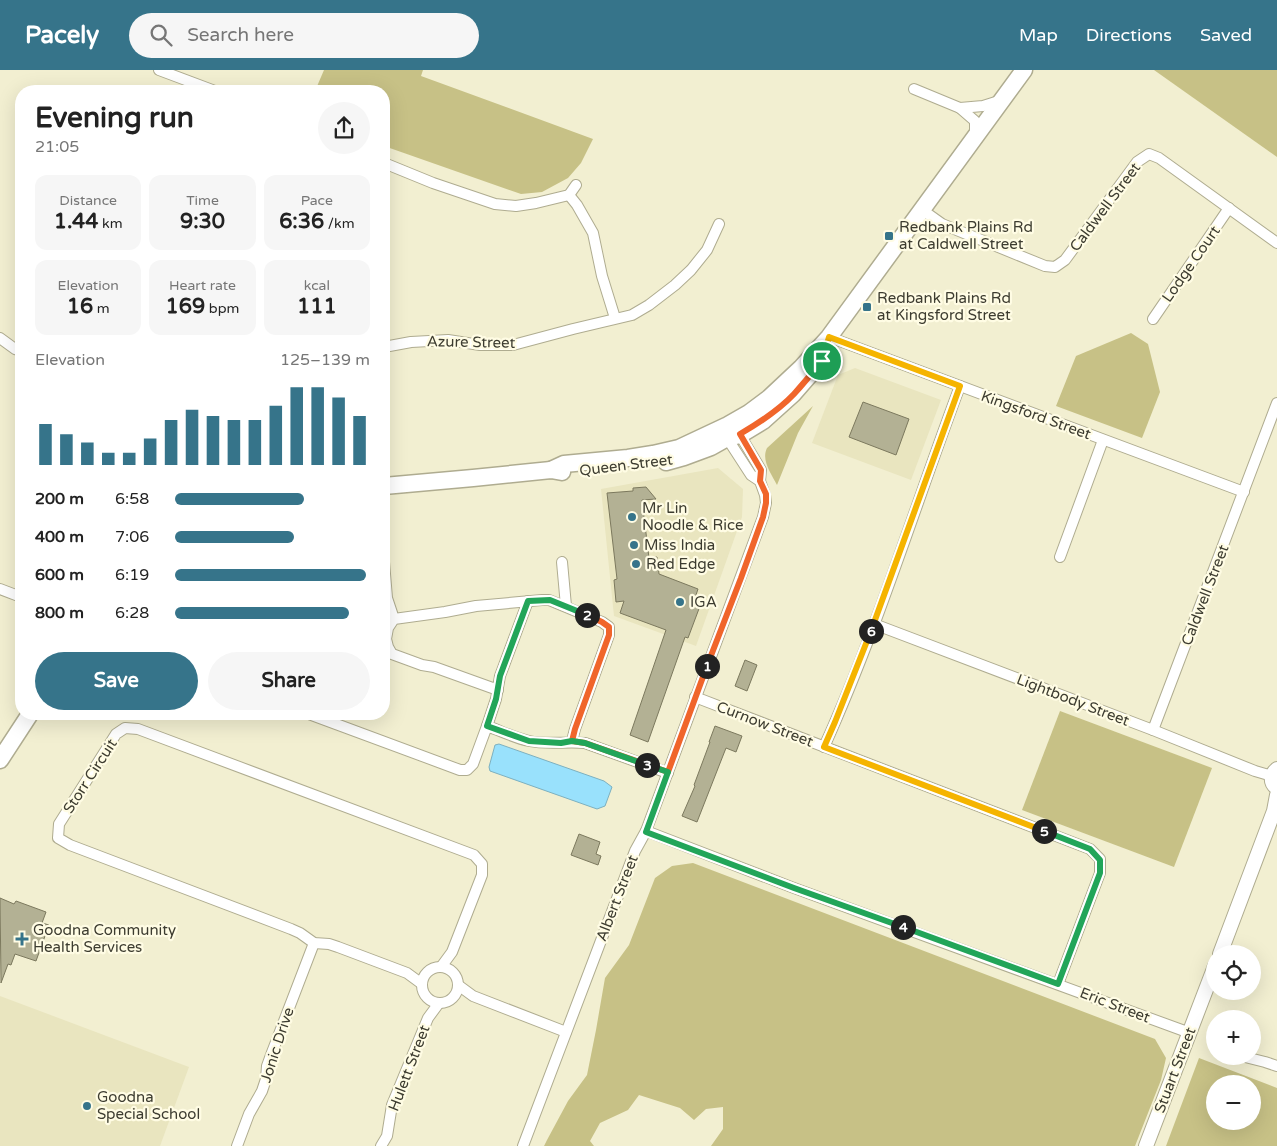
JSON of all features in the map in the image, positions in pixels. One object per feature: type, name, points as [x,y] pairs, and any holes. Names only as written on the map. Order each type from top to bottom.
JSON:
[{"type":"main road","name":"Queen Street","points":[[390,485],[551,470],[564,464],[653,454],[731,433],[763,421],[793,394],[822,361],[829,337],[1024,70]]},
{"type":"main road","points":[[0,760],[26,720]]},
{"type":"street","points":[[158,70],[199,85]]},
{"type":"street","points":[[914,89],[960,108],[975,121],[975,137]]},
{"type":"street","points":[[960,108],[982,106],[1003,99]]},
{"type":"street","name":"Caldwell Street","points":[[921,210],[942,224],[1045,266],[1055,267],[1065,260],[1137,162],[1149,154],[1159,158],[1277,243]]},
{"type":"street","points":[[390,166],[495,204],[516,206],[569,195],[576,184]]},
{"type":"street","points":[[569,195],[577,205],[592,233],[602,276],[615,318]]},
{"type":"street","name":"Lodge Court","points":[[1153,319],[1229,208]]},
{"type":"street","name":"Azure Street","points":[[390,346],[412,342],[448,340],[480,345],[513,345],[573,328],[632,315],[649,305],[691,270],[707,250],[719,224]]},
{"type":"street","name":"Kingsford Street","points":[[829,337],[1244,492]]},
{"type":"street","points":[[0,338],[15,349]]},
{"type":"street","points":[[824,747],[874,624],[960,386]]},
{"type":"street","name":"Caldwell Street","points":[[1153,730],[1277,403]]},
{"type":"street","name":"Albert Street","points":[[523,1146],[635,851],[646,832],[763,517],[766,494],[760,481],[761,470],[731,433]]},
{"type":"street","points":[[1060,557],[1103,440]]},
{"type":"street","points":[[562,562],[566,606]]},
{"type":"street","points":[[0,589],[15,595]]},
{"type":"street","points":[[390,625],[394,619],[476,606],[550,600],[602,622],[609,627],[609,635],[572,741]]},
{"type":"street","points":[[325,720],[460,770],[468,770],[473,764],[487,726],[496,699],[500,676],[528,601]]},
{"type":"street","points":[[390,607],[394,619]]},
{"type":"street","name":"Lightbody Street","points":[[874,624],[1275,778]]},
{"type":"street","points":[[390,650],[392,654],[422,665],[434,667],[498,690]]},
{"type":"street","name":"Curnow Street","points":[[695,697],[1090,849],[1100,860],[1100,873],[1058,984]]},
{"type":"street","points":[[487,726],[529,741],[561,743],[572,741],[585,743],[668,772]]},
{"type":"street","name":"Storr Circuit","points":[[407,973],[329,944],[319,945],[296,931],[70,845],[58,838],[60,824],[116,734],[125,728],[138,729],[474,855],[482,864],[482,875],[452,952]]},
{"type":"street","points":[[1223,945],[1274,811],[1277,795]]},
{"type":"street","name":"Eric Street","points":[[646,832],[1190,1033]]},
{"type":"street","name":"Jonic Drive","points":[[237,1146],[249,1114],[262,1091],[266,1079],[267,1066],[314,943]]},
{"type":"street","points":[[441,967],[452,952]]},
{"type":"street","points":[[452,952],[452,971],[458,980],[457,991],[450,1000],[440,1003],[429,999],[422,990],[423,978],[426,974],[435,967],[452,971]]},
{"type":"street","points":[[407,973],[426,974]]},
{"type":"street","points":[[407,973],[422,984]]},
{"type":"street","points":[[458,986],[473,996],[566,1032]]},
{"type":"street","name":"Stuart Street","points":[[1146,1146],[1206,990]]},
{"type":"street","points":[[454,996],[473,996]]},
{"type":"street","points":[[428,1018],[429,999]]},
{"type":"street","points":[[428,1018],[440,1003]]},
{"type":"street","name":"Hulett Street","points":[[381,1146],[387,1136],[392,1105],[428,1018]]},
{"type":"street","points":[[1261,1061],[1277,1066]]},
{"type":"shaded area","points":[[324,70],[423,70],[421,76],[593,139],[581,163],[568,178],[542,192],[521,194],[390,148],[390,85],[318,85]]},
{"type":"shaded area","points":[[1154,70],[1277,70],[1277,157]]},
{"type":"shaded area","points":[[1131,333],[1148,344],[1160,392],[1142,438],[1056,406],[1076,356]]},
{"type":"shaded area","points":[[855,368],[941,400],[911,480],[812,443],[838,375]]},
{"type":"shaded area","points":[[813,406],[798,433],[777,485],[766,462],[765,453],[767,448]]},
{"type":"shaded area","points":[[718,468],[743,489],[742,517],[696,646],[614,616],[601,489]]},
{"type":"shaded area","points":[[1060,711],[1212,768],[1174,867],[1022,810]]},
{"type":"shaded area","points":[[693,863],[1155,1039],[1166,1058],[1161,1080],[1135,1146],[711,1146],[723,1129],[723,1107],[706,1109],[694,1120],[680,1108],[639,1095],[628,1110],[600,1123],[590,1141],[594,1146],[544,1146],[568,1101],[587,1075],[605,978],[629,945],[655,878],[672,866]]},
{"type":"shaded area","name":"Goodna Special School","points":[[0,996],[189,1067],[160,1146],[0,1146]]},
{"type":"shaded area","points":[[1199,1058],[1206,1061],[1206,1065],[1217,1065],[1243,1075],[1206,1075],[1206,1130],[1261,1130],[1261,1082],[1277,1088],[1277,1146],[1166,1146]]},
{"type":"water","points":[[499,744],[604,781],[612,787],[605,806],[597,809],[490,771],[489,767],[495,745]]},
{"type":"building","points":[[863,402],[909,419],[896,455],[849,437]]},
{"type":"building","name":"Red Edge","points":[[646,487],[656,499],[642,500],[649,558],[657,557],[659,574],[698,589],[693,604],[700,606],[688,638],[685,637],[648,742],[630,735],[666,630],[620,613],[624,601],[616,602],[614,580],[617,579],[607,493],[633,491],[633,488]]},
{"type":"building","points":[[745,660],[757,665],[747,691],[735,686]]},
{"type":"building","points":[[715,726],[742,736],[736,752],[726,748],[697,822],[682,816],[695,786]]},
{"type":"building","points":[[579,834],[600,842],[596,854],[601,856],[598,865],[571,855]]},
{"type":"building","name":"Goodna Community Health Services","points":[[0,898],[14,904],[16,901],[46,912],[42,923],[49,925],[36,961],[15,954],[11,965],[8,964],[1,983]]},
{"type":"place","name":"Redbank Plains Rd at Caldwell Street","points":[[889,236]]},
{"type":"place","name":"Redbank Plains Rd at Kingsford Street","points":[[867,307]]},
{"type":"place","name":"Mr Lin Noodle & Rice","points":[[632,517]]},
{"type":"place","name":"Miss India","points":[[634,545]]},
{"type":"place","name":"Red Edge","points":[[636,564]]},
{"type":"place","name":"IGA","points":[[680,602]]},
{"type":"place","name":"Goodna Community Health Services","points":[[22,939]]},
{"type":"place","name":"Goodna Special School","points":[[87,1106]]},
{"type":"route","points":[[822,361],[778,409],[763,421],[740,434],[761,470],[760,481],[766,494],[766,503],[763,517],[741,578],[668,772],[585,743],[572,741],[609,635],[609,627],[602,622],[550,600],[528,601],[500,676],[496,699],[487,726],[529,741],[561,743],[572,741],[585,743],[653,767],[668,772],[646,832],[1058,984],[1100,873],[1100,860],[1090,849],[824,747],[874,624],[960,386],[829,337],[822,361]]}]
